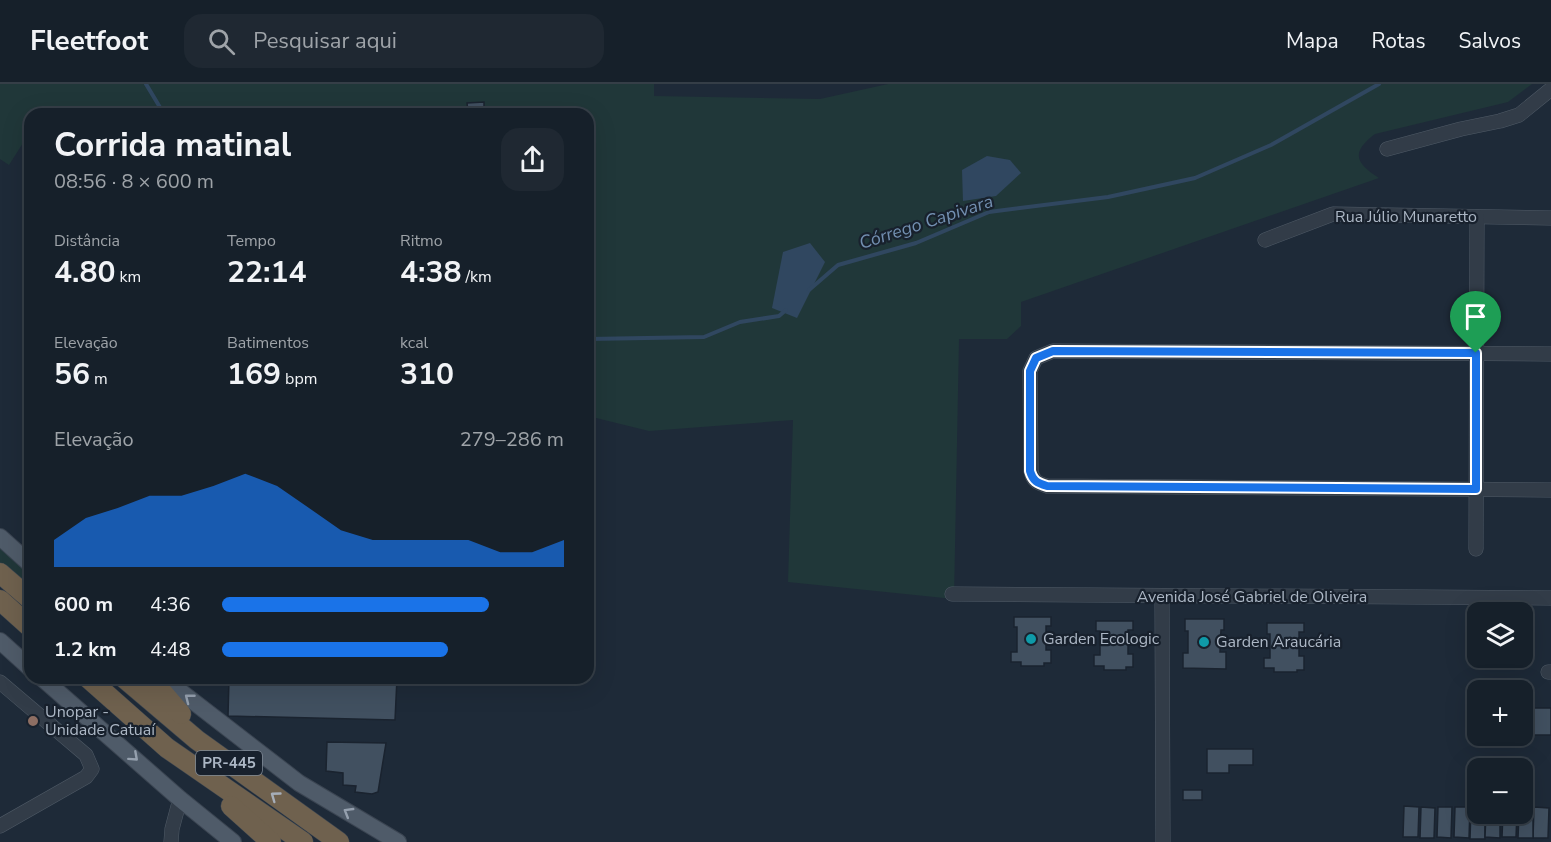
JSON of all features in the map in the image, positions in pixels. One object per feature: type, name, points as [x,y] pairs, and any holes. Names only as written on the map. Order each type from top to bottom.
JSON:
[{"type":"highway","points":[[0,573],[24,594]]},
{"type":"highway","points":[[0,600],[24,622]]},
{"type":"highway","name":"PR-445","points":[[95,684],[167,748],[303,842]]},
{"type":"highway","name":"PR-445","points":[[130,684],[197,740],[339,842]]},
{"type":"highway","points":[[155,684],[214,752]]},
{"type":"highway","points":[[167,748],[271,842]]},
{"type":"main road","points":[[0,537],[24,559]]},
{"type":"main road","points":[[0,641],[24,663]]},
{"type":"main road","points":[[49,684],[180,799],[233,842]]},
{"type":"main road","points":[[171,684],[299,783],[398,842]]},
{"type":"street","points":[[1387,149],[1519,115],[1551,89]]},
{"type":"street","name":"Rua Júlio Munaretto","points":[[1265,240],[1333,214],[1551,218]]},
{"type":"street","points":[[1476,549],[1477,217]]},
{"type":"street","points":[[1551,354],[1053,351],[1036,358],[1030,371],[1030,464],[1033,479],[1047,486],[1551,490]]},
{"type":"street","name":"Avenida José Gabriel de Oliveira","points":[[952,594],[1551,598]]},
{"type":"street","points":[[1162,597],[1163,842]]},
{"type":"street","points":[[0,682],[86,755],[92,769],[86,777],[0,826]]},
{"type":"street","points":[[171,842],[180,799]]},
{"type":"green space","points":[[0,84],[654,84],[654,96],[820,99],[888,84],[1532,84],[1508,102],[1375,134],[1362,147],[1359,158],[1365,167],[1379,178],[1021,302],[1021,326],[1007,339],[959,339],[954,599],[788,582],[793,420],[649,431],[594,417],[594,108],[24,108],[24,141],[9,165],[0,159]]},
{"type":"green space","points":[[0,548],[24,570],[24,587],[0,565]]},
{"type":"water","points":[[987,156],[1010,160],[1021,173],[996,196],[963,201],[962,170]]},
{"type":"water","points":[[810,243],[825,262],[797,318],[772,308],[783,252]]},
{"type":"building","points":[[484,102],[484,108],[468,108],[467,103]]},
{"type":"building","name":"Garden Ecologic","points":[[1014,617],[1051,617],[1051,626],[1046,626],[1046,650],[1051,650],[1051,663],[1044,663],[1044,666],[1021,666],[1021,662],[1011,662],[1011,652],[1017,652],[1017,627],[1014,627]]},
{"type":"building","name":"Garden Araucária","points":[[1185,619],[1224,619],[1220,652],[1226,652],[1226,669],[1183,668],[1183,653],[1188,653],[1188,631],[1185,631]]},
{"type":"building","name":"Garden Ecologic","points":[[1096,621],[1133,621],[1133,630],[1128,630],[1128,654],[1133,654],[1133,667],[1126,667],[1126,670],[1104,670],[1104,666],[1094,666],[1094,655],[1100,655],[1100,631],[1096,631]]},
{"type":"building","name":"Garden Araucária","points":[[1267,623],[1304,623],[1304,632],[1299,632],[1299,656],[1304,656],[1304,670],[1274,672],[1274,668],[1264,668],[1264,658],[1270,658],[1270,634],[1267,634]]},
{"type":"building","points":[[229,684],[397,684],[395,720],[228,716]]},
{"type":"building","points":[[1533,708],[1551,708],[1551,735],[1533,735]]},
{"type":"building","points":[[327,742],[386,743],[378,792],[372,794],[355,792],[356,786],[343,785],[343,773],[326,771]]},
{"type":"building","points":[[1207,749],[1253,749],[1253,765],[1229,765],[1229,773],[1207,773]]},
{"type":"building","points":[[1183,790],[1202,790],[1202,800],[1183,800]]},
{"type":"building","points":[[1404,806],[1419,807],[1418,837],[1403,837]]},
{"type":"building","points":[[1421,807],[1435,808],[1434,838],[1420,838]]},
{"type":"building","points":[[1438,807],[1452,807],[1451,838],[1437,837]]},
{"type":"building","points":[[1455,807],[1467,807],[1469,838],[1454,837]]},
{"type":"building","points":[[1534,807],[1549,808],[1548,838],[1533,838]]},
{"type":"building","points":[[1470,824],[1485,824],[1485,839],[1470,839]]},
{"type":"building","points":[[1486,824],[1500,824],[1500,838],[1485,837]]},
{"type":"building","points":[[1503,824],[1517,824],[1516,837],[1502,837]]},
{"type":"building","points":[[1519,824],[1533,824],[1533,838],[1518,838]]},
{"type":"waterway","name":"Córrego Capivara","points":[[146,84],[160,108]]},
{"type":"waterway","name":"Córrego Capivara","points":[[809,290],[838,265],[916,243],[989,212],[1108,197],[1195,178],[1271,145],[1379,84]]},
{"type":"waterway","name":"Córrego Capivara","points":[[594,339],[704,337],[740,322],[779,316],[786,310]]},
{"type":"place","name":"Garden Ecologic","points":[[1031,639]]},
{"type":"place","name":"Garden Araucária","points":[[1204,642]]},
{"type":"place","name":"Unopar - Unidade Catuaí","points":[[33,721]]},
{"type":"route","points":[[1053,351],[1476,353],[1476,489],[1047,486],[1033,479],[1030,471],[1030,371],[1036,358],[1053,351]]}]
